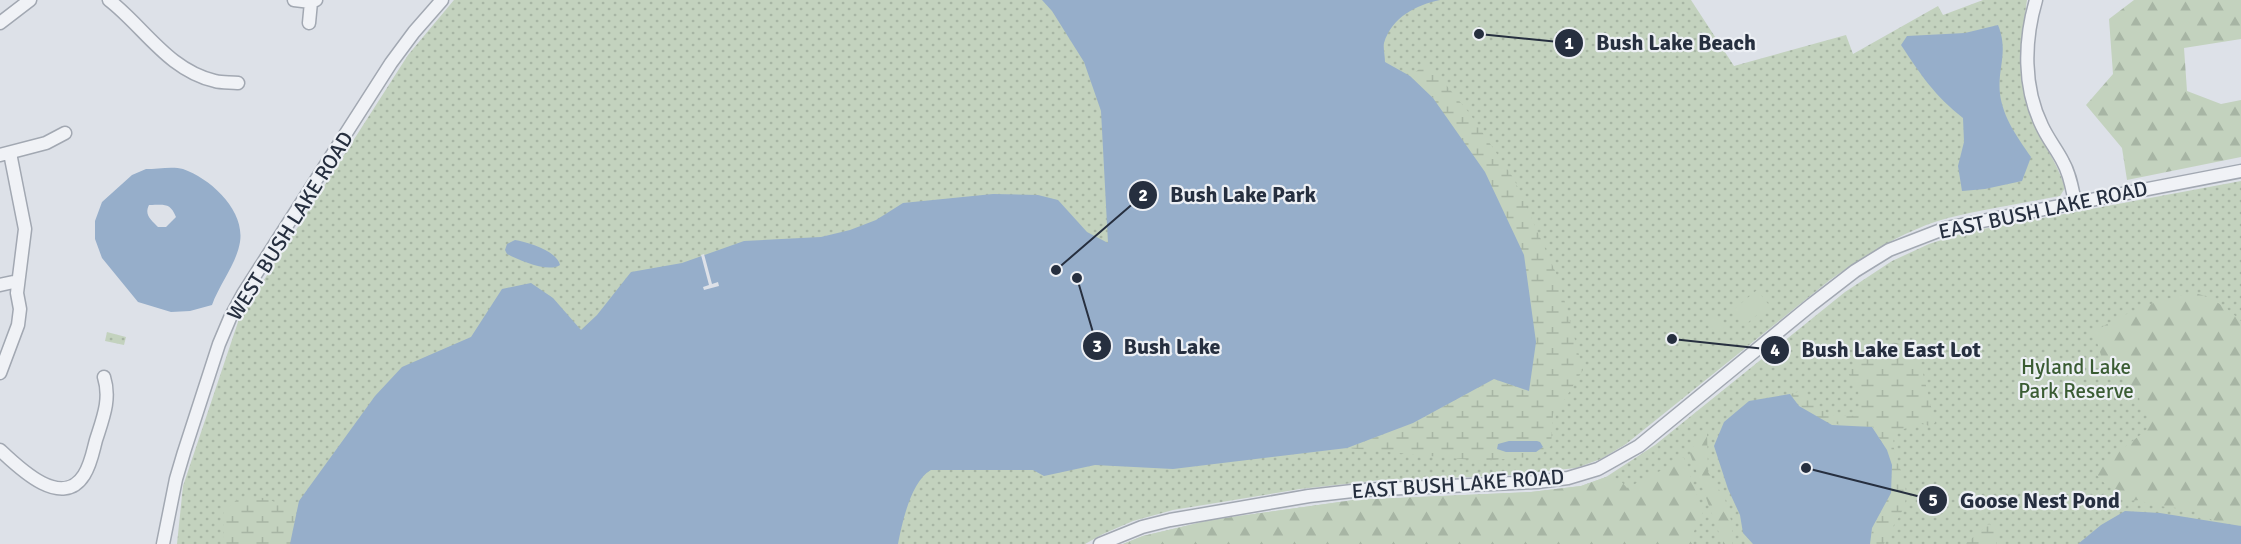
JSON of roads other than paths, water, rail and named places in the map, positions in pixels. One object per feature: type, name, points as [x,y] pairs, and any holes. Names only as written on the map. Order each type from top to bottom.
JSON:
[{"type":"street","points":[[0,23],[30,0]]},
{"type":"street","points":[[109,0],[130,18],[161,52],[178,64],[216,81],[238,83]]},
{"type":"street","name":"WEST BUSH LAKE ROAD","points":[[163,544],[184,452],[230,318],[243,294],[391,63],[442,0]]},
{"type":"street","points":[[2037,0],[2028,35],[2028,81],[2041,126],[2068,174],[2075,202]]},
{"type":"street","points":[[295,1],[313,1],[309,23]]},
{"type":"street","points":[[0,373],[18,324],[18,281],[25,229],[5,154],[46,143],[65,133]]},
{"type":"street","name":"EAST BUSH LAKE ROAD","points":[[1101,544],[1142,527],[1170,520],[1309,496],[1361,490],[1537,482],[1568,478],[1599,469],[1639,446],[1811,305],[1855,271],[1889,250],[1946,228],[2241,171]]},
{"type":"street","points":[[0,285],[18,281]]},
{"type":"street","points":[[0,450],[31,476],[48,486],[58,489],[77,483],[88,468],[105,410],[107,387],[104,377]]},
{"type":"street","points":[[169,515],[172,544]]},
{"type":"water","points":[[1042,0],[1440,0],[1422,5],[1399,19],[1384,43],[1385,62],[1410,76],[1433,98],[1485,172],[1524,255],[1536,342],[1529,391],[1494,379],[1413,423],[1347,448],[1173,469],[1095,465],[1044,476],[1033,470],[931,470],[924,475],[913,493],[898,544],[290,544],[299,501],[375,396],[402,367],[471,337],[502,289],[531,283],[553,298],[581,330],[597,315],[631,272],[682,263],[744,241],[821,237],[850,230],[876,220],[903,203],[993,194],[1038,195],[1058,200],[1087,232],[1108,243],[1101,111],[1084,62],[1052,11]]},
{"type":"water","points":[[1998,25],[2003,44],[2000,94],[2004,111],[2031,157],[2022,181],[1985,189],[1962,191],[1958,166],[1964,142],[1963,118],[1929,84],[1901,45],[1907,36],[1965,33]]},
{"type":"water","points":[[146,169],[183,169],[215,188],[232,207],[240,230],[240,242],[235,258],[212,305],[190,311],[171,312],[138,302],[102,258],[95,239],[95,221],[102,202],[132,175]],"holes":[[[149,205],[166,205],[176,217],[166,227],[158,227],[149,217],[147,212]]]},
{"type":"water","points":[[515,240],[548,251],[554,255],[560,265],[541,267],[507,254],[505,250],[507,244]]},
{"type":"water","points":[[1790,394],[1799,406],[1832,425],[1872,427],[1887,450],[1892,465],[1891,493],[1872,528],[1870,544],[1753,544],[1743,533],[1740,515],[1728,489],[1714,446],[1724,422],[1749,401]]},
{"type":"water","points":[[1509,441],[1537,441],[1543,447],[1536,452],[1506,452],[1497,449],[1498,444]]},
{"type":"water","points":[[2125,511],[2160,513],[2241,526],[2241,544],[2078,544],[2101,525]]},
{"type":"place","name":"Bush Lake Beach","points":[[1479,34]]},
{"type":"place","name":"Bush Lake Park","points":[[1056,270]]},
{"type":"place","name":"Bush Lake","points":[[1077,278]]},
{"type":"place","name":"Bush Lake East Lot","points":[[1672,339]]},
{"type":"place","name":"Goose Nest Pond","points":[[1806,468]]},
{"type":"park label","name":"Hyland Lake Park Reserve","points":[[2076,379]]}]
